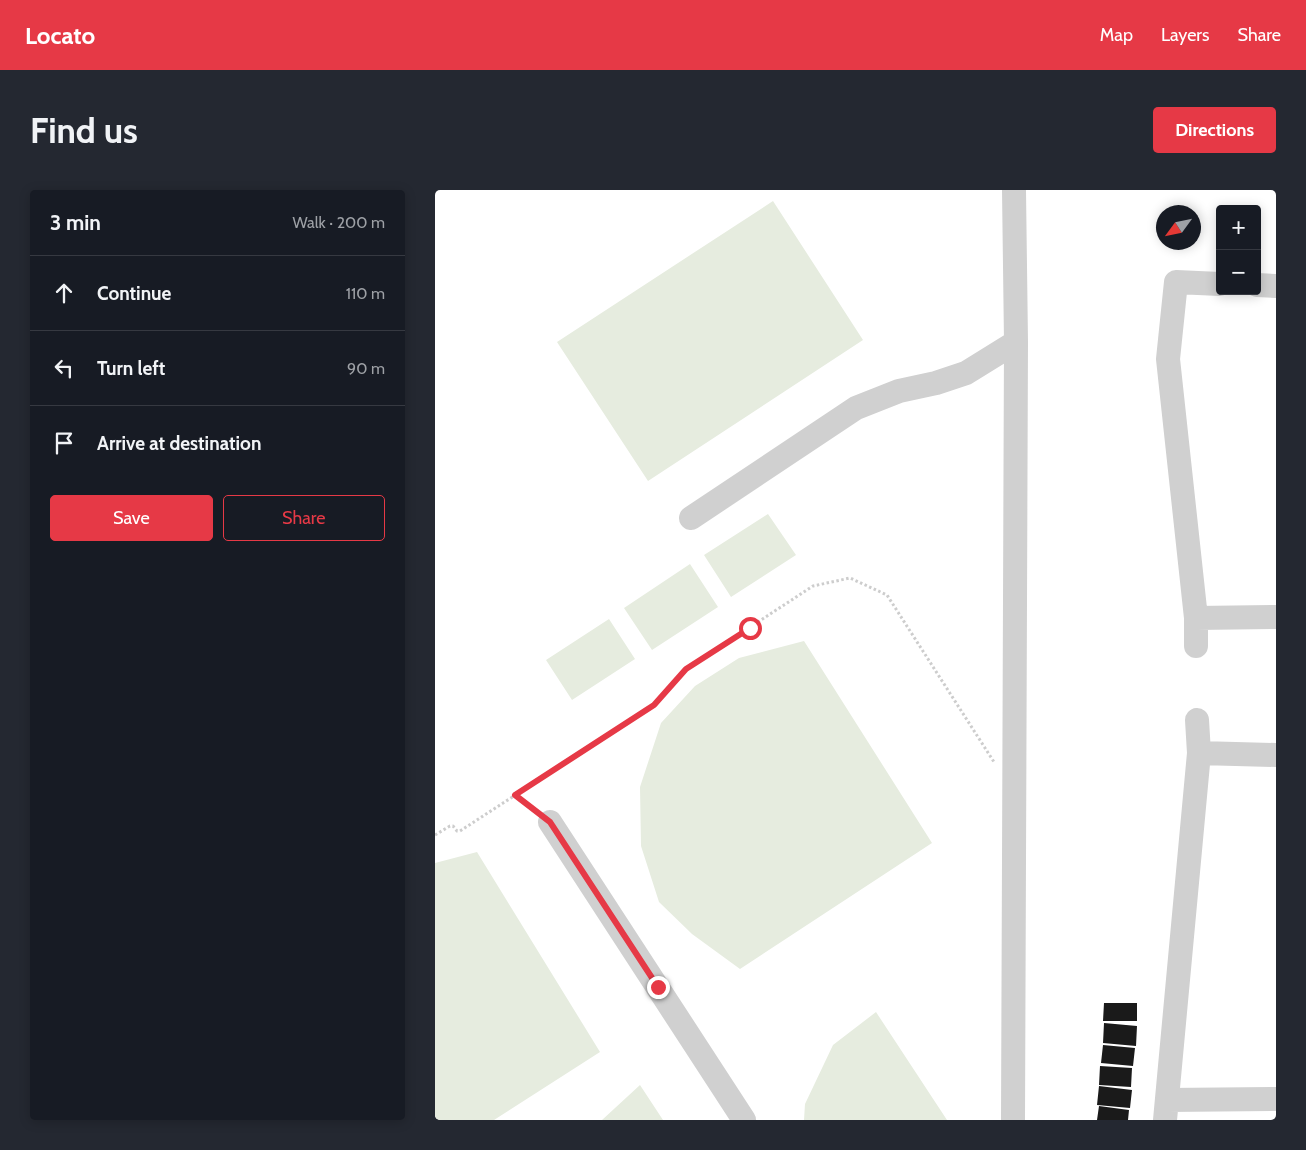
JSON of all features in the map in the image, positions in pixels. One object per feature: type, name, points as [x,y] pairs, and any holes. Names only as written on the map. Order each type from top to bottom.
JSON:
[{"type":"street","points":[[1013,1120],[1014,190]]},
{"type":"street","points":[[1195,646],[1197,618],[1168,359],[1176,282],[1216,284]]},
{"type":"street","points":[[1261,285],[1276,286]]},
{"type":"street","points":[[691,518],[856,408],[899,391],[966,373],[1015,342]]},
{"type":"street","points":[[1197,618],[1276,617]]},
{"type":"street","points":[[1197,720],[1199,753],[1166,1110],[1276,1098]]},
{"type":"street","points":[[1199,753],[1276,754]]},
{"type":"street","points":[[550,822],[744,1120]]},
{"type":"path","points":[[435,835],[450,826],[460,831],[654,705],[686,669],[813,586],[850,578],[887,595],[1003,777],[1013,780]]},
{"type":"path","points":[[515,795],[550,822]]},
{"type":"shaded area","points":[[773,201],[863,340],[648,481],[557,342]]},
{"type":"shaded area","points":[[768,514],[796,555],[731,597],[704,555]]},
{"type":"shaded area","points":[[690,564],[718,607],[652,650],[624,608]]},
{"type":"shaded area","points":[[609,619],[635,659],[572,700],[546,660]]},
{"type":"shaded area","points":[[804,641],[932,843],[740,969],[692,934],[659,902],[641,846],[640,787],[661,723],[695,686],[739,658]]},
{"type":"shaded area","points":[[477,852],[600,1052],[494,1120],[435,1120],[435,863]]},
{"type":"shaded area","points":[[876,1012],[947,1120],[804,1120],[805,1104],[833,1045]]},
{"type":"shaded area","points":[[640,1085],[663,1120],[602,1120]]},
{"type":"building","points":[[1104,1003],[1137,1003],[1137,1021],[1103,1021]]},
{"type":"building","points":[[1104,1023],[1137,1026],[1136,1046],[1103,1043]]},
{"type":"building","points":[[1103,1045],[1135,1048],[1133,1066],[1101,1063]]},
{"type":"building","points":[[1100,1066],[1132,1068],[1131,1087],[1099,1085]]},
{"type":"building","points":[[1099,1086],[1132,1090],[1130,1108],[1097,1105]]},
{"type":"building","points":[[1099,1106],[1129,1110],[1128,1120],[1097,1120]]},
{"type":"route","points":[[658,987],[550,822],[515,795],[654,705],[686,669],[750,628]]}]
